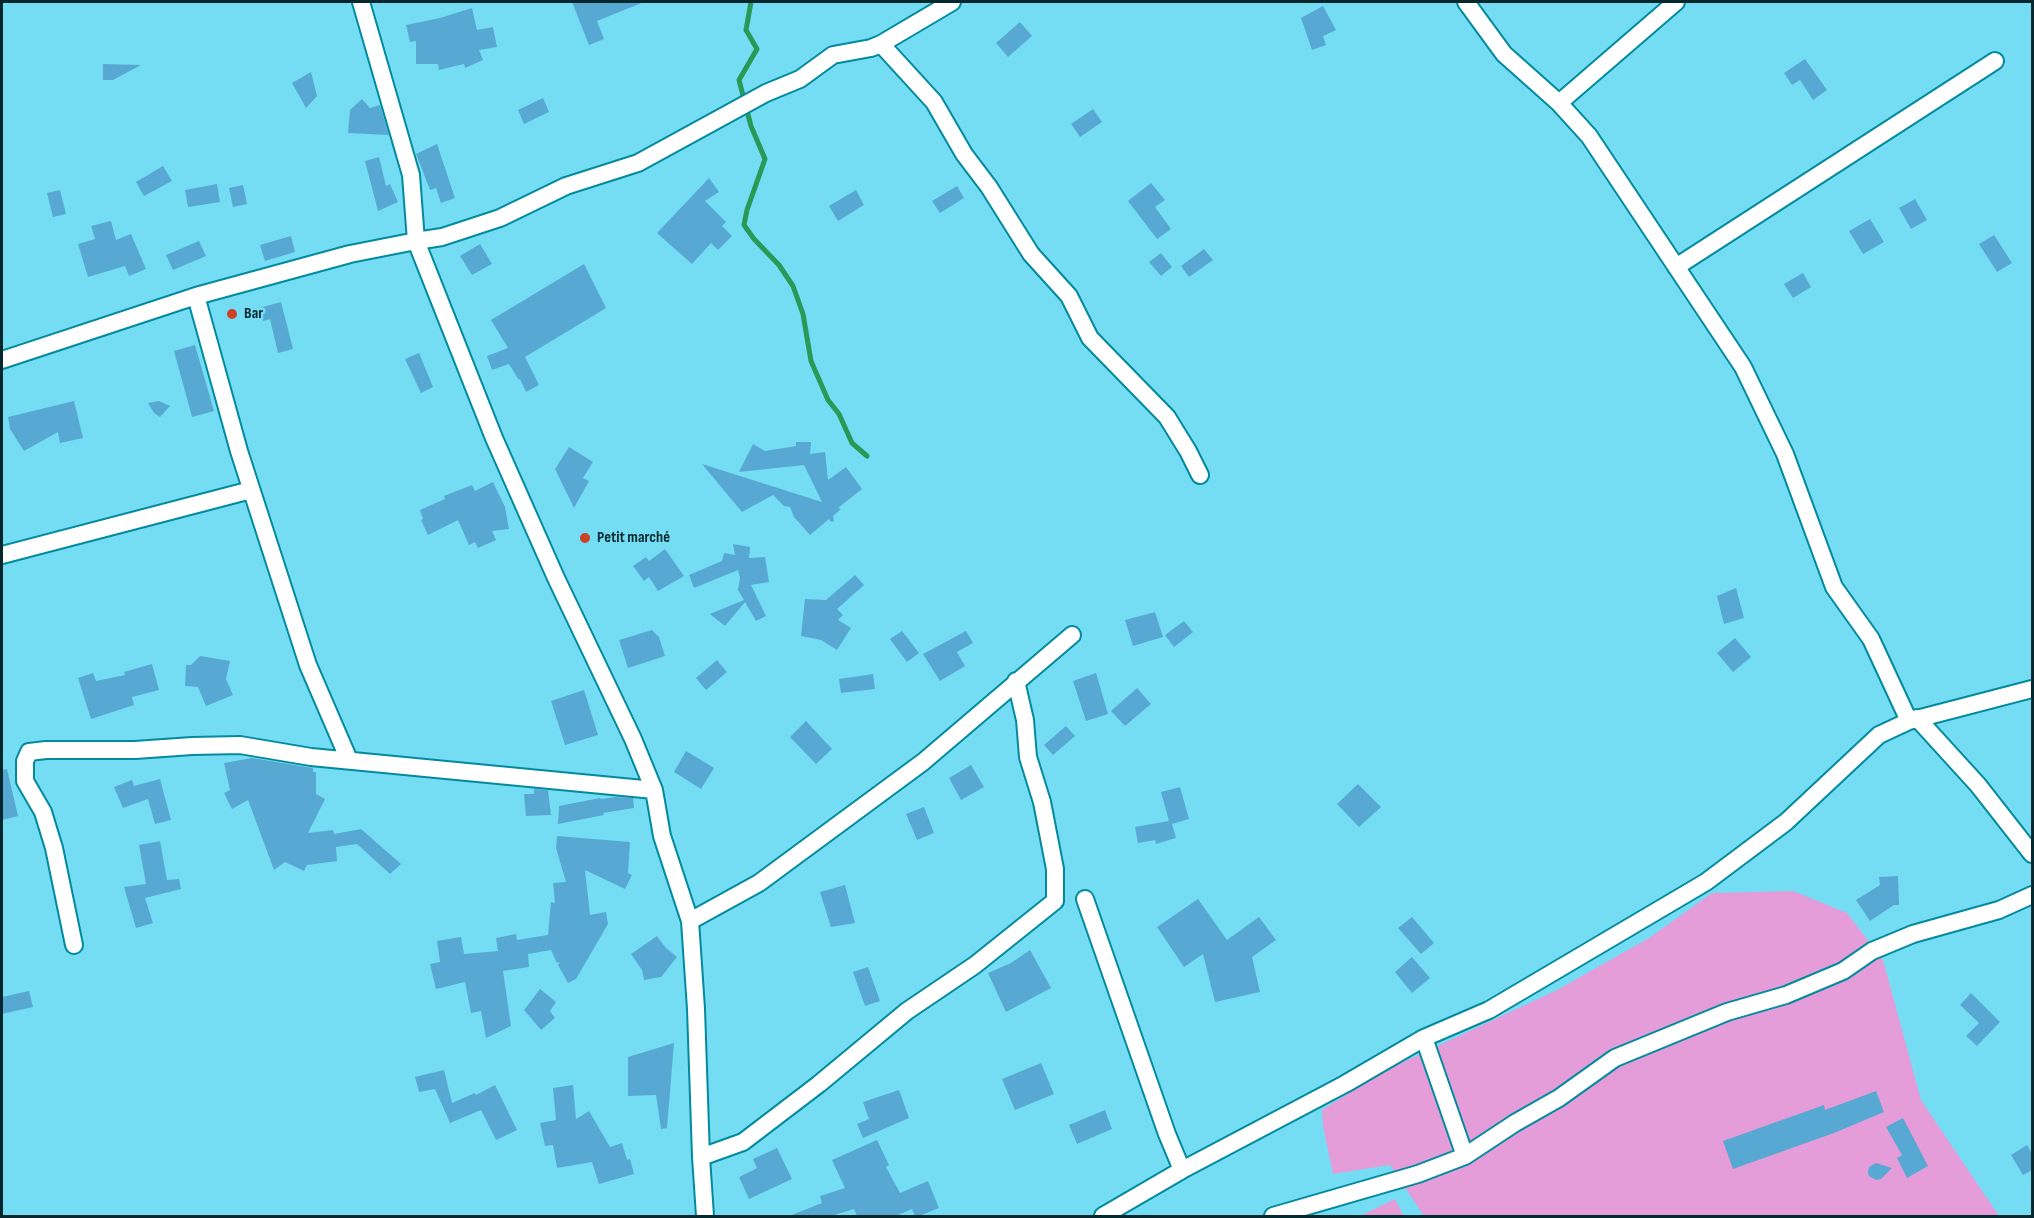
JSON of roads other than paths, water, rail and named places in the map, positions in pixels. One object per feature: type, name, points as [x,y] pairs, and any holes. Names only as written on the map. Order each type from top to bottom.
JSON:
[{"type":"street","points":[[361,2],[411,175],[416,241],[494,438],[556,579],[633,739],[654,790],[662,836],[690,921],[705,1216]]},
{"type":"street","points":[[2,360],[196,296],[350,254],[442,237],[500,218],[566,186],[638,163],[766,93],[800,79],[833,55],[872,48],[881,44],[952,2]]},
{"type":"street","points":[[1466,2],[1504,54],[1559,103],[1589,136],[1743,367],[1785,454],[1834,587],[1871,639],[1913,720],[1978,785],[2032,854]]},
{"type":"street","points":[[1559,103],[1676,2]]},
{"type":"street","points":[[881,44],[934,102],[964,154],[989,187],[1031,254],[1069,296],[1090,338],[1167,417],[1200,475]]},
{"type":"street","points":[[1676,267],[1995,61]]},
{"type":"street","points":[[196,296],[251,490],[308,665],[349,760]]},
{"type":"street","points":[[2,555],[251,490]]},
{"type":"street","points":[[690,921],[759,883],[923,762],[1072,635]]},
{"type":"street","points":[[701,1157],[743,1142],[819,1084],[908,1011],[975,965],[1055,901],[1055,869],[1042,802],[1028,757],[1025,720],[1016,681]]},
{"type":"street","points":[[1103,1216],[1182,1170],[1345,1084],[1424,1038],[1489,1010],[1706,882],[1786,822],[1879,735],[1913,720],[2032,689]]},
{"type":"street","points":[[74,945],[54,848],[43,812],[25,781],[25,761],[29,752],[240,745],[311,757],[654,790]]},
{"type":"street","points":[[1273,1216],[1418,1174],[1465,1156],[1515,1123],[1559,1098],[1615,1058],[1727,1012],[1786,995],[1843,971],[1872,951],[1913,934],[1999,910],[2032,895]]},
{"type":"street","points":[[1085,899],[1159,1112],[1182,1170]]},
{"type":"street","points":[[1424,1038],[1465,1156]]},
{"type":"waterway","points":[[751,2],[746,30],[757,49],[739,80],[751,126],[765,159],[744,225],[779,265],[793,286],[803,314],[811,361],[828,400],[839,414],[852,443],[867,456]]},
{"type":"place","name":"Bar","points":[[232,314]]},
{"type":"place","name":"Petit marché","points":[[585,538]]}]
